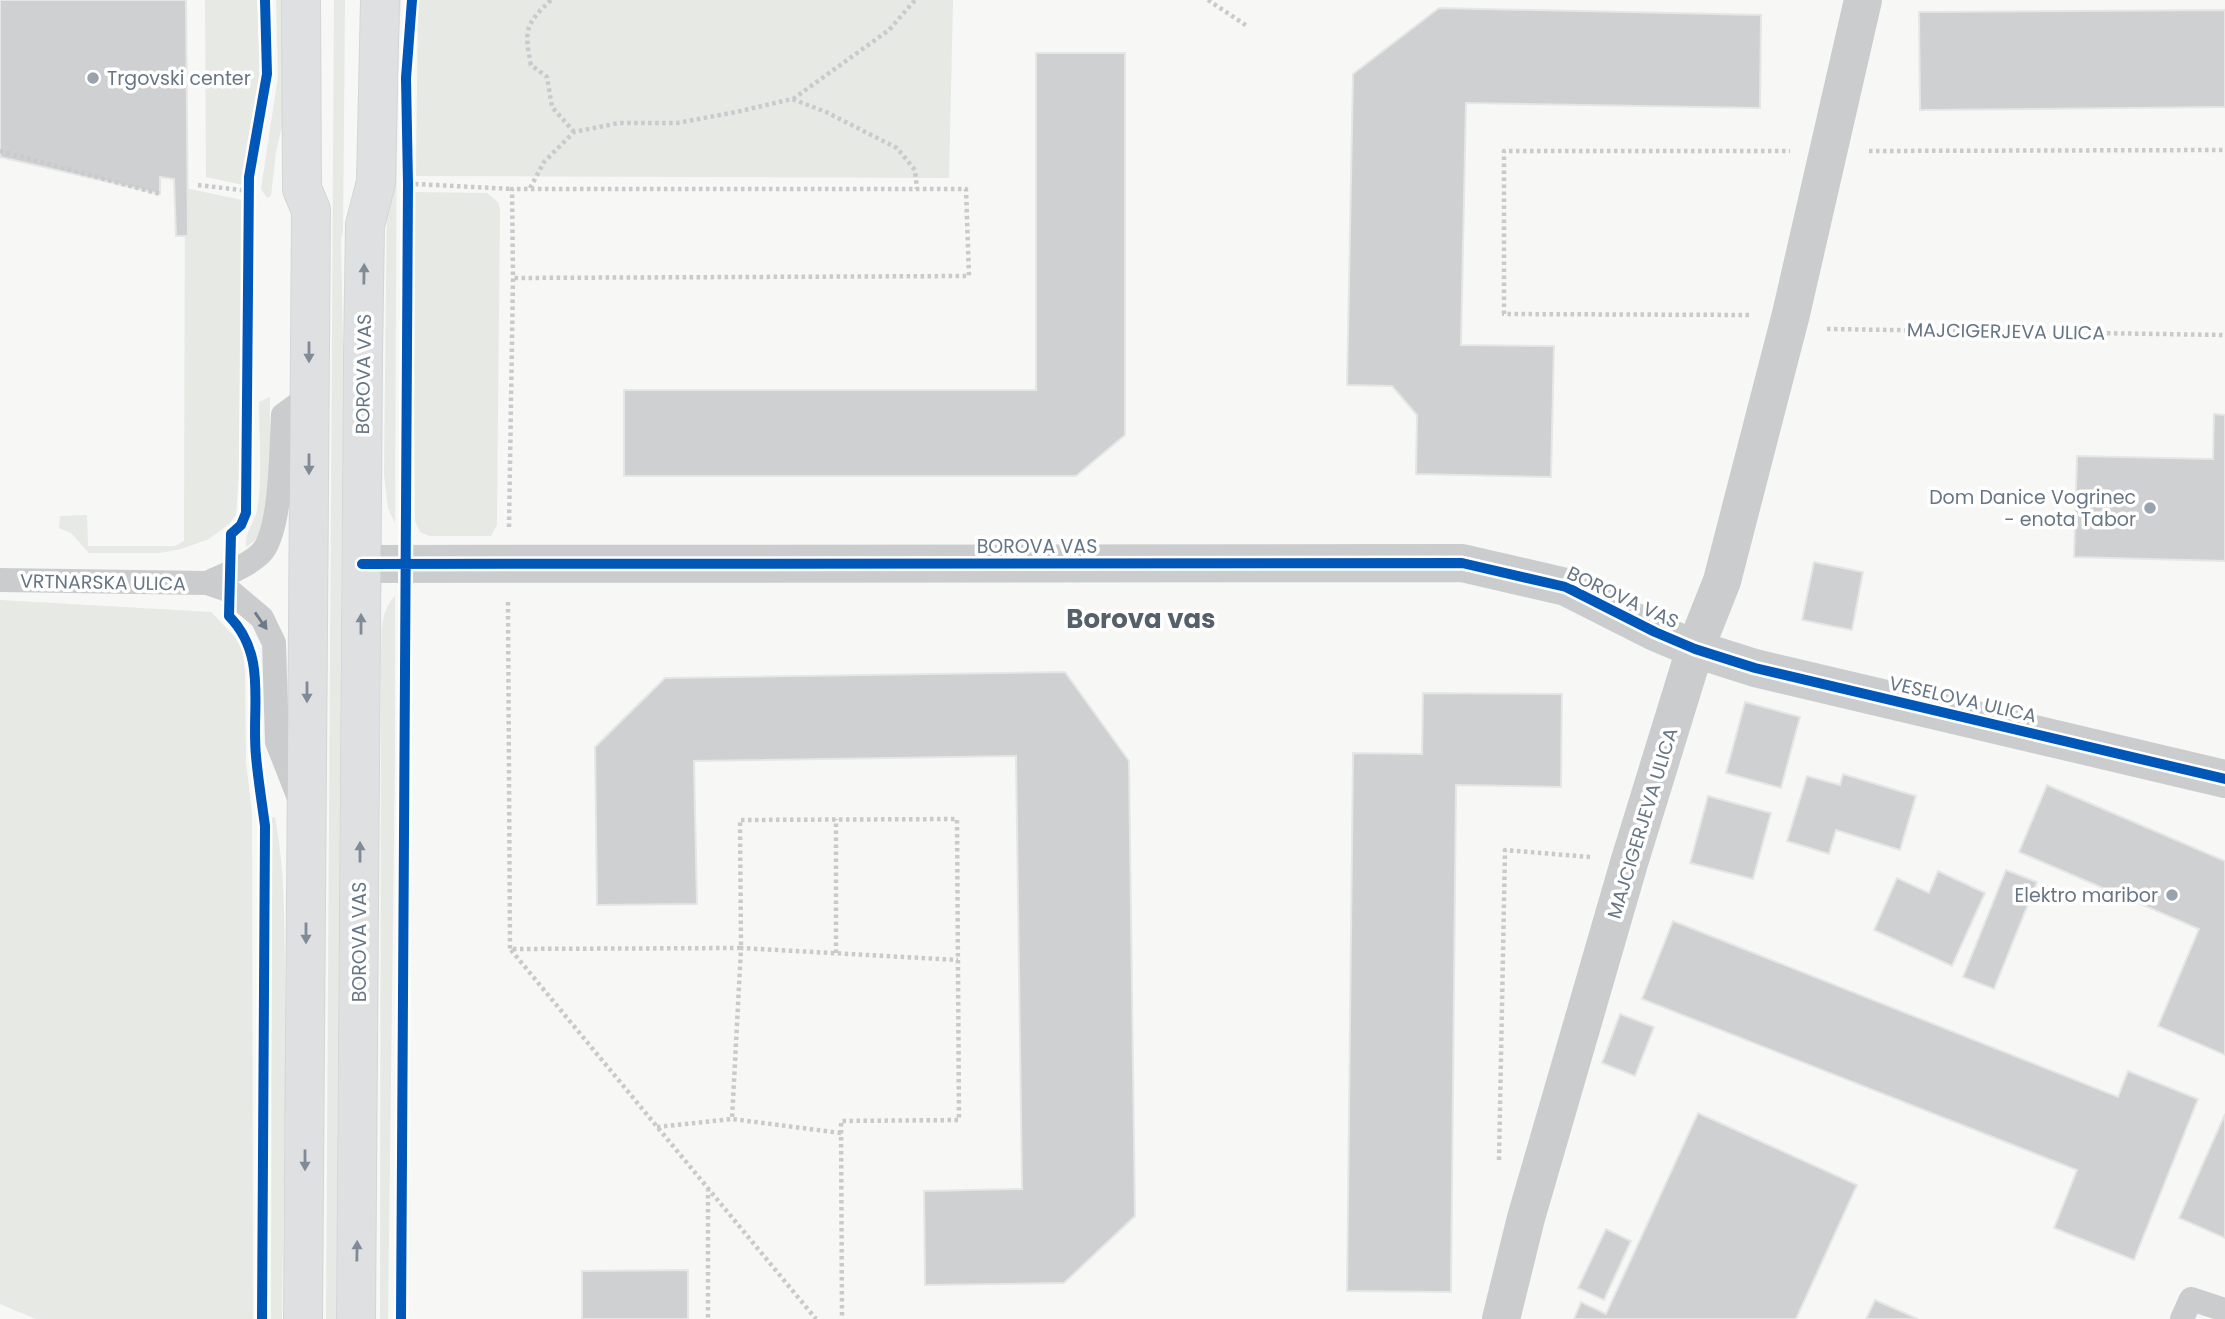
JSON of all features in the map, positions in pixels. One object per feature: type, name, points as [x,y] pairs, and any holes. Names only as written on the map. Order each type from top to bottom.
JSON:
[{"type":"street","points":[[301,0],[302,189],[311,210],[303,1319]]},
{"type":"street","points":[[311,210],[322,194],[323,0]]},
{"type":"street","points":[[355,0],[355,186],[365,225]]},
{"type":"street","points":[[365,225],[376,182],[380,0]]},
{"type":"street","name":"MAJCIGERJEVA ULICA","points":[[1501,1319],[1526,1218],[1629,863],[1695,649],[1722,580],[1787,328],[1863,0]]},
{"type":"street","name":"BOROVA VAS","points":[[356,1319],[365,225]]},
{"type":"street","name":"BOROVA VAS","points":[[362,565],[1462,563],[1566,587],[1695,649]]},
{"type":"street","name":"VESELOVA ULICA","points":[[1695,649],[1755,668],[2225,779]]},
{"type":"lane","points":[[207,583],[261,554],[274,529],[283,415],[309,396]]},
{"type":"lane","name":"VRTNARSKA ULICA","points":[[0,580],[207,583]]},
{"type":"lane","points":[[207,583],[230,591],[262,618],[274,643],[277,743],[306,815]]},
{"type":"lane","points":[[2182,1319],[2191,1299],[2225,1310]]},
{"type":"path","points":[[551,0],[529,22],[526,43],[531,65],[547,77],[552,107],[574,132]]},
{"type":"path","points":[[530,188],[544,162],[574,132],[619,123],[677,122],[792,99],[889,30],[915,0]]},
{"type":"path","points":[[1208,0],[1247,26]]},
{"type":"path","points":[[792,99],[826,112],[897,148],[915,170],[917,190]]},
{"type":"path","points":[[1751,315],[1504,314],[1504,151],[2225,150]]},
{"type":"path","points":[[0,151],[160,194]]},
{"type":"path","points":[[408,170],[408,197]]},
{"type":"path","points":[[249,177],[249,204]]},
{"type":"path","points":[[408,184],[512,189],[966,189],[969,276],[513,278]]},
{"type":"path","points":[[198,185],[249,191]]},
{"type":"path","points":[[512,189],[508,564],[510,949],[816,1319]]},
{"type":"path","points":[[836,819],[836,953]]},
{"type":"path","points":[[732,1119],[741,948],[740,820],[957,819],[958,1119],[841,1121],[842,1319]]},
{"type":"path","points":[[1499,1167],[1506,850],[1606,858],[1629,863]]},
{"type":"path","points":[[510,949],[741,948],[958,960]]},
{"type":"path","points":[[657,1127],[732,1119],[841,1133]]},
{"type":"path","points":[[708,1188],[708,1319]]},
{"type":"shaded area","points":[[205,0],[257,0],[260,74],[243,185],[206,177]]},
{"type":"shaded area","points":[[276,0],[288,0],[284,117],[276,152],[271,196],[267,198],[261,189],[278,76]]},
{"type":"shaded area","points":[[334,0],[345,0],[341,239],[343,347],[336,1319],[326,1319]]},
{"type":"shaded area","points":[[391,0],[401,0],[397,75],[395,523],[388,508],[384,475]]},
{"type":"shaded area","points":[[418,0],[953,0],[949,178],[416,176]]},
{"type":"shaded area","points":[[185,188],[242,200],[241,449],[236,515],[209,539],[181,549],[160,553],[89,553],[71,533],[59,528],[60,516],[87,515],[88,546],[175,546],[184,541]]},
{"type":"shaded area","points":[[415,192],[487,193],[498,202],[500,209],[497,525],[491,536],[429,536],[420,532],[415,521]]},
{"type":"shaded area","points":[[270,397],[268,502],[261,531],[246,547],[246,538],[257,511],[259,498],[259,402]]},
{"type":"shaded area","points":[[395,596],[388,1319],[380,1319],[381,655],[384,616]]},
{"type":"shaded area","points":[[0,600],[211,612],[235,637],[243,651],[246,763],[252,813],[253,1319],[36,1319],[0,1304]]},
{"type":"shaded area","points":[[272,817],[275,817],[281,855],[284,932],[286,1058],[282,1319],[271,1319]]},
{"type":"building","name":"Trgovski center","points":[[0,0],[186,0],[188,236],[176,236],[174,179],[160,177],[160,194],[0,157]]},
{"type":"building","points":[[1439,8],[1761,15],[1760,108],[1466,103],[1461,345],[1554,346],[1551,477],[1416,474],[1417,415],[1392,386],[1347,385],[1353,74]]},
{"type":"building","points":[[2225,10],[2225,107],[1920,110],[1919,12]]},
{"type":"building","points":[[1036,53],[1125,53],[1125,435],[1076,476],[624,476],[624,390],[1036,390]]},
{"type":"building","name":"Dom Danice Vogrinec - enota Tabor","points":[[2214,414],[2225,415],[2225,561],[2074,557],[2077,456],[2213,459]]},
{"type":"building","points":[[1814,562],[1863,572],[1852,630],[1802,620]]},
{"type":"building","points":[[1065,672],[1129,761],[1135,1216],[1064,1283],[925,1285],[924,1191],[1022,1189],[1016,756],[694,761],[697,904],[597,905],[595,747],[665,678]]},
{"type":"building","points":[[1423,693],[1562,694],[1561,787],[1456,785],[1451,1292],[1347,1291],[1353,753],[1422,754]]},
{"type":"building","points":[[1745,702],[1800,717],[1781,788],[1726,773]]},
{"type":"building","points":[[1843,774],[1916,796],[1900,850],[1836,830],[1829,854],[1787,841],[1807,776],[1840,785]]},
{"type":"building","name":"Elektro maribor","points":[[2047,785],[2225,861],[2225,1055],[2158,1026],[2199,929],[2019,852]]},
{"type":"building","points":[[1708,796],[1771,813],[1753,879],[1690,863]]},
{"type":"building","points":[[2006,870],[2037,882],[1994,989],[1963,977]]},
{"type":"building","points":[[1938,871],[1985,893],[1952,966],[1874,930],[1897,878],[1929,893]]},
{"type":"building","points":[[1673,921],[2118,1097],[2128,1071],[2198,1099],[2134,1260],[2054,1228],[2077,1170],[1642,999]]},
{"type":"building","points":[[1620,1014],[1654,1027],[1635,1076],[1602,1063]]},
{"type":"building","points":[[1698,1113],[1857,1185],[1796,1319],[1574,1319],[1581,1302],[1606,1314]]},
{"type":"building","points":[[2225,1114],[2225,1238],[2179,1218]]},
{"type":"building","points":[[1606,1229],[1631,1241],[1604,1300],[1578,1288]]},
{"type":"building","points":[[688,1270],[688,1319],[582,1319],[582,1271]]},
{"type":"building","points":[[1875,1300],[1918,1319],[1866,1319]]},
{"type":"cycle path","points":[[262,1319],[265,826],[256,756],[253,665],[241,631],[229,616],[231,534],[241,525],[246,513],[249,177],[267,74],[265,0]]},
{"type":"cycle path","points":[[401,1319],[408,184],[406,78],[412,0]]},
{"type":"cycle path","points":[[362,564],[1462,563],[1566,587],[1655,632],[1695,649],[1755,668],[2225,779]]},
{"type":"place","name":"Trgovski center","points":[[93,78]]},
{"type":"place","name":"Dom Danice Vogrinec - enota Tabor","points":[[2150,508]]},
{"type":"place","name":"Elektro maribor","points":[[2172,895]]},
{"type":"district","name":"Borova vas","points":[[1141,619]]}]
